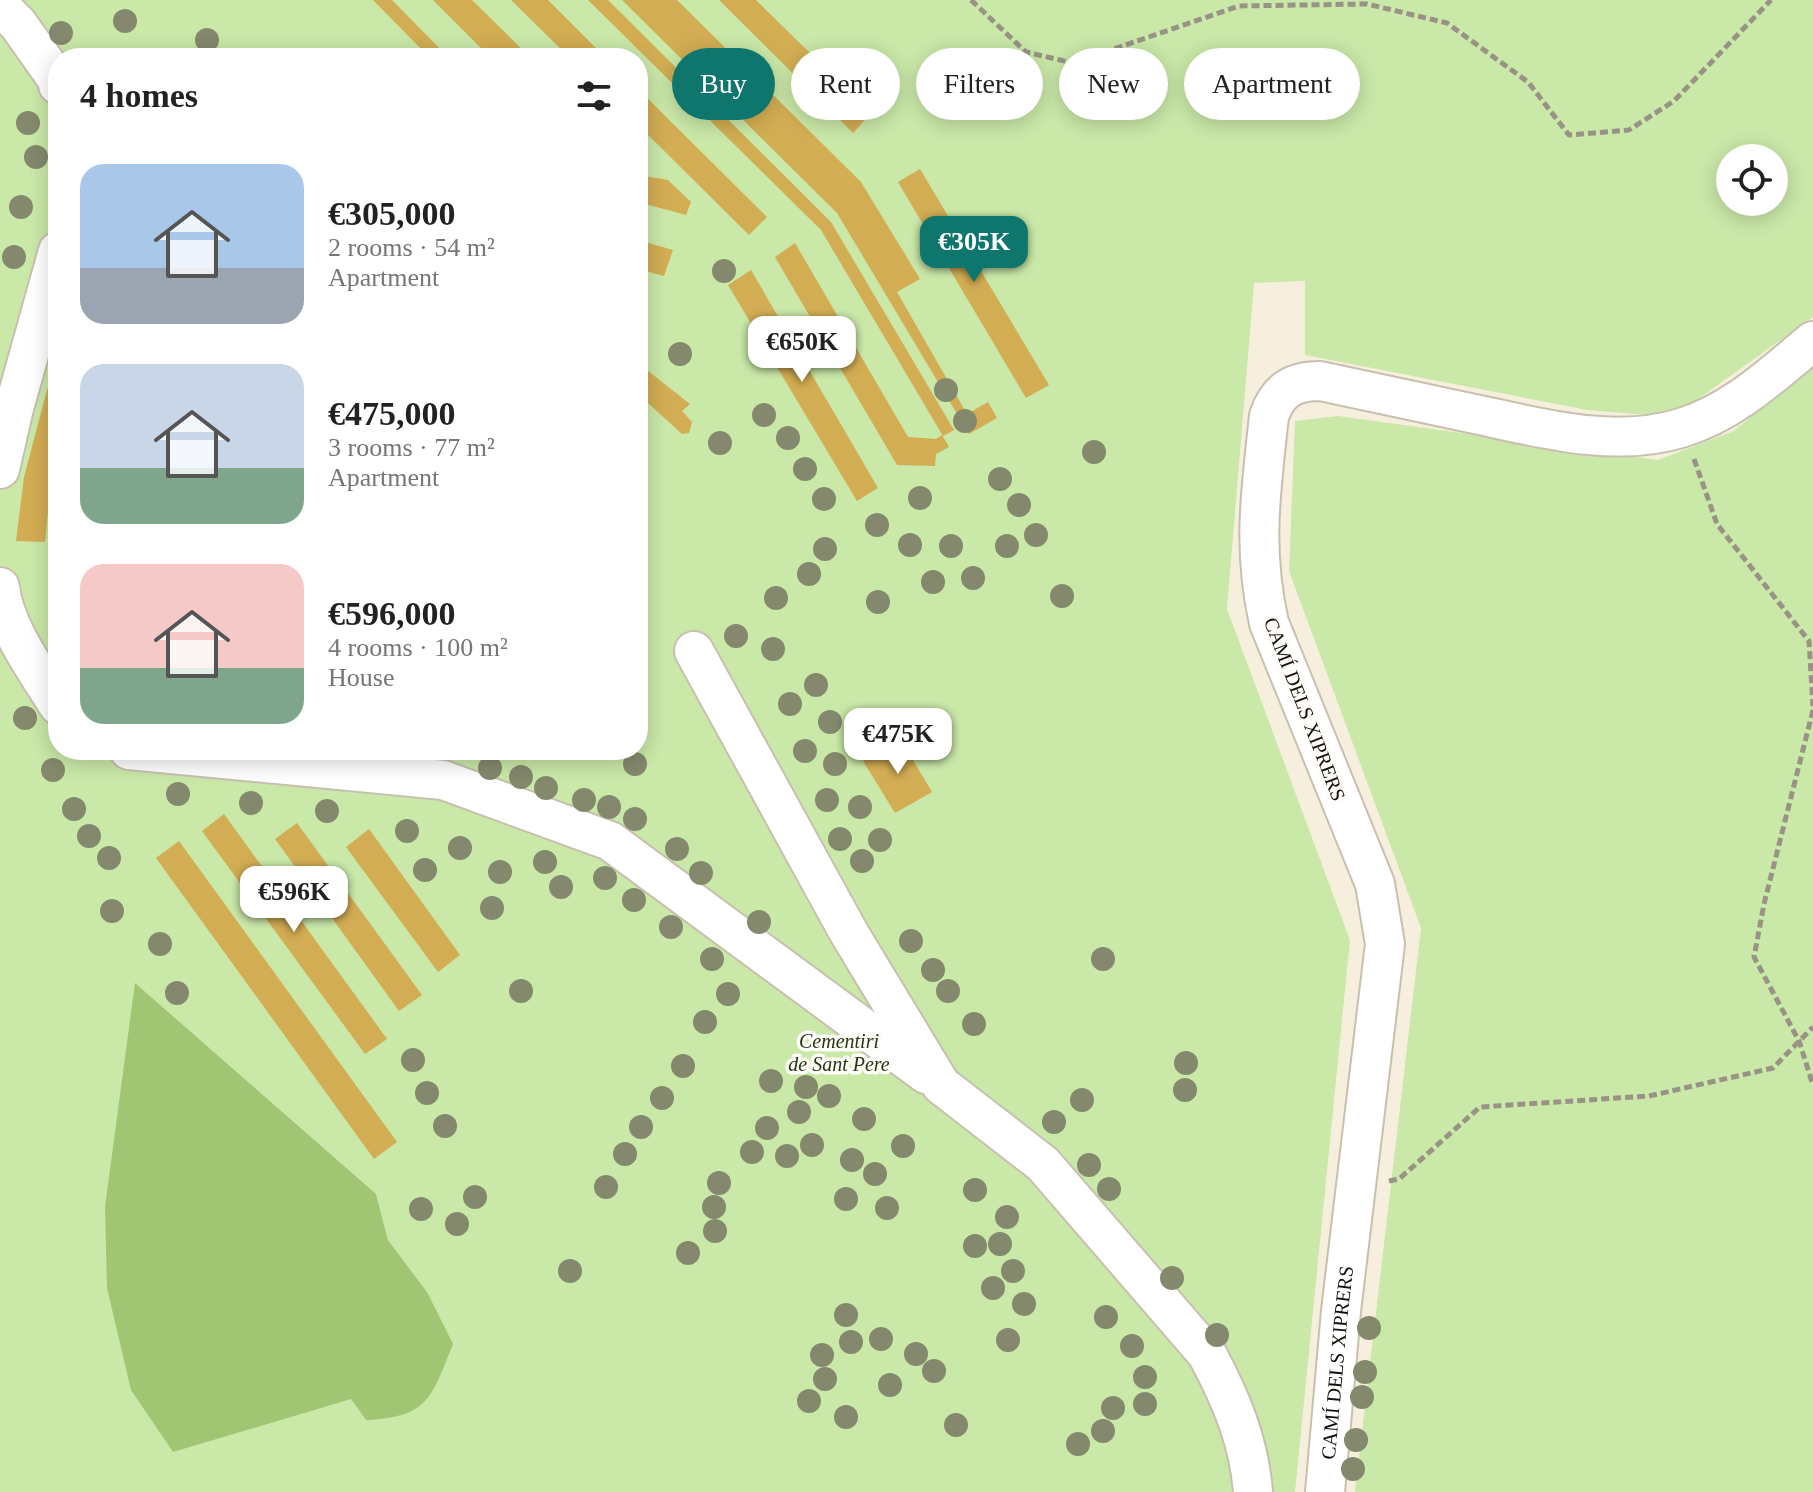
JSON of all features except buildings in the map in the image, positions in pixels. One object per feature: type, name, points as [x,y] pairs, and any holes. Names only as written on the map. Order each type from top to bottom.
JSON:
[{"type":"street","points":[[0,6],[18,24],[48,66]]},
{"type":"street","points":[[0,469],[48,287]]},
{"type":"street","name":"CAMÍ DELS XIPRERS","points":[[1325,1492],[1341,1311],[1384,971],[1384,931],[1375,884],[1269,623],[1262,591],[1258,524],[1269,416],[1275,399],[1286,388],[1302,381],[1320,381],[1558,431],[1601,436],[1666,432],[1714,416],[1754,391],[1813,341]]},
{"type":"street","points":[[0,587],[1,598],[22,648],[48,689]]},
{"type":"street","points":[[694,651],[849,933],[941,1085]]},
{"type":"street","points":[[234,760],[443,780],[610,841],[1043,1164],[1207,1354],[1240,1423],[1253,1492]]},
{"type":"path","points":[[971,0],[1026,52],[1073,63],[1239,6],[1367,4],[1447,23],[1528,82],[1569,135],[1629,130],[1674,101],[1771,0]]},
{"type":"path","points":[[1683,428],[1717,524],[1809,641],[1813,708],[1764,904],[1754,957],[1799,1041],[1813,1085]]},
{"type":"path","points":[[1357,1188],[1399,1179],[1480,1107],[1649,1096],[1773,1068],[1813,1027]]},
{"type":"green space","name":"Cementiri de Sant Pere","points":[[0,0],[1813,0],[1813,317],[1673,417],[1587,410],[1305,355],[1305,281],[1254,283],[1227,609],[1350,940],[1295,1492],[0,1492]],"holes":[[[376,1194],[388,1240],[427,1292],[366,1420],[351,1399]]]},
{"type":"green space","points":[[1813,365],[1813,1492],[1355,1492],[1421,928],[1289,571],[1295,421],[1338,416],[1658,460],[1734,431]]},
{"type":"green space","points":[[135,983],[376,1194],[388,1240],[427,1292],[453,1344],[432,1391],[415,1409],[387,1418],[366,1420],[351,1399],[173,1452],[131,1390],[107,1288],[105,1207]]}]
